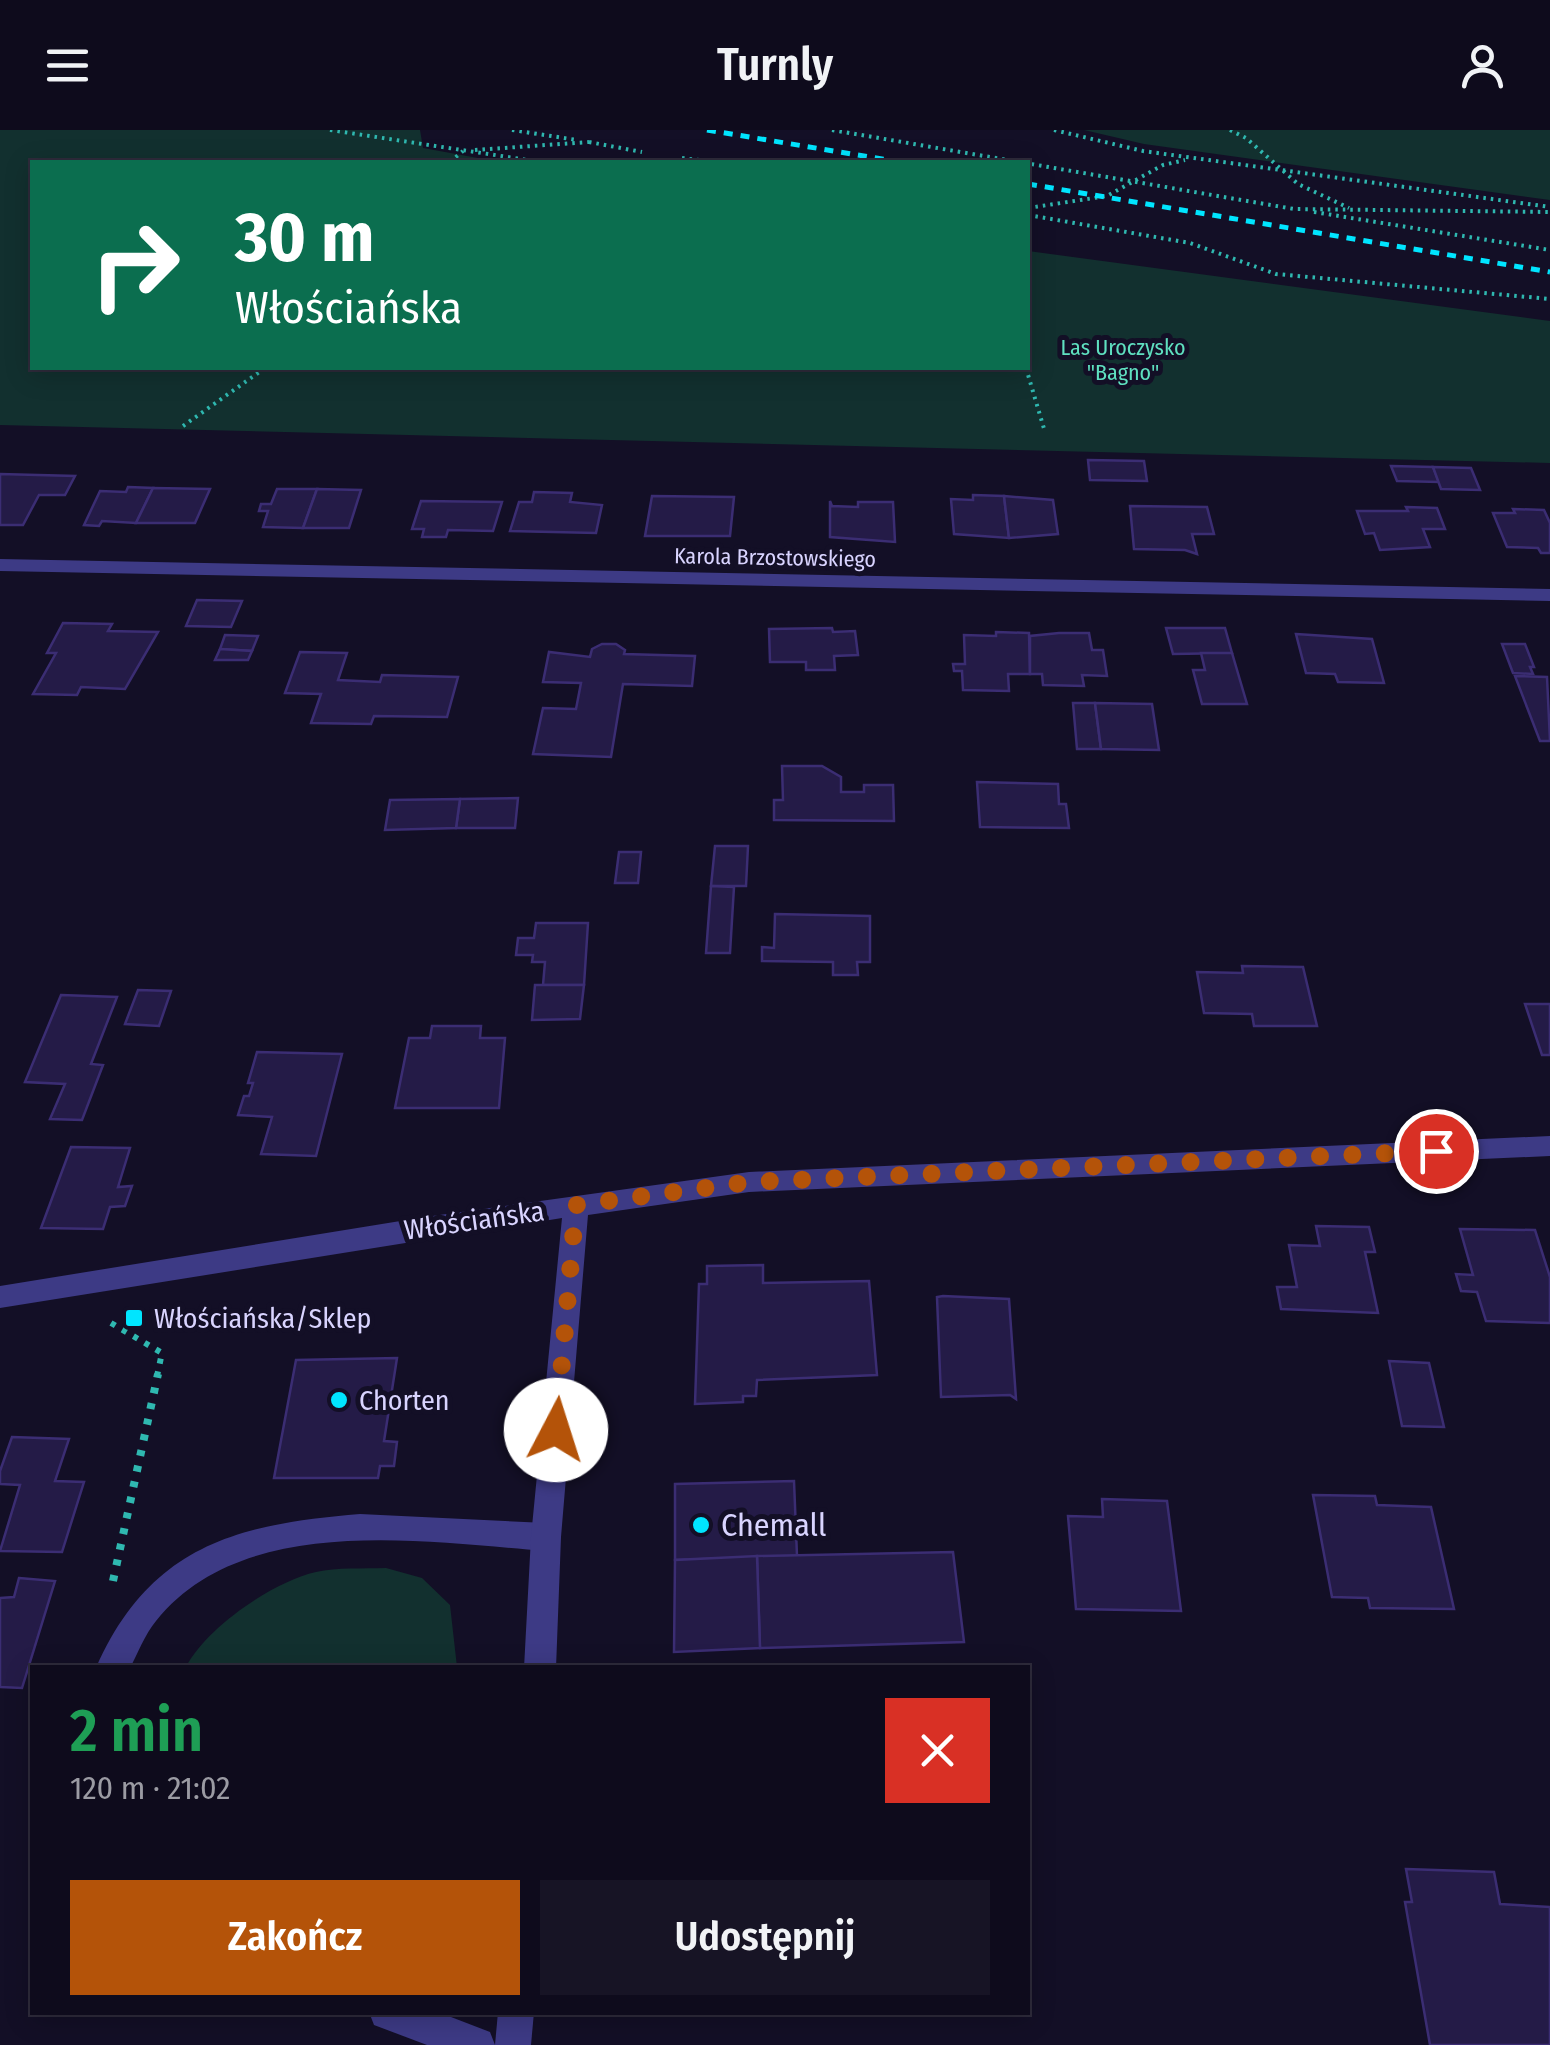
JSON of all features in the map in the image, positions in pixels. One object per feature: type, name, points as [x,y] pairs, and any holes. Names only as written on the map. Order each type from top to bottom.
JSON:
[{"type":"street","name":"Karola Brzostowskiego","points":[[0,565],[1550,595]]},
{"type":"street","name":"Włościańska","points":[[0,1297],[576,1205],[750,1182],[1550,1146]]},
{"type":"street","points":[[540,1665],[546,1537],[576,1205]]},
{"type":"street","points":[[114,1665],[148,1603],[187,1568],[244,1542],[319,1530],[392,1528],[546,1537]]},
{"type":"street","points":[[395,2015],[477,2045]]},
{"type":"street","points":[[513,2045],[516,2015]]},
{"type":"path","points":[[330,130],[525,160]]},
{"type":"path","points":[[512,130],[642,152]]},
{"type":"path","points":[[832,130],[1013,160]]},
{"type":"path","points":[[1054,130],[1143,151],[1550,210]]},
{"type":"path","points":[[1230,130],[1254,144],[1298,184],[1352,210]]},
{"type":"path","points":[[452,160],[460,151],[588,142]]},
{"type":"path","points":[[682,158],[699,160]]},
{"type":"path","points":[[1030,211],[1104,197],[1160,163],[1207,160]]},
{"type":"path","points":[[1030,163],[1550,250]]},
{"type":"path","points":[[1294,209],[1550,210]]},
{"type":"path","points":[[1030,211],[1190,244],[1276,274],[1550,298]]},
{"type":"path","points":[[182,426],[261,370]]},
{"type":"path","points":[[1027,370],[1046,432]]},
{"type":"path","points":[[101,1318],[162,1353],[113,1588]]},
{"type":"green space","name":"Las Uroczysko \"Bagno\"","points":[[0,130],[420,130],[423,148],[489,160],[30,160],[30,370],[1030,370],[1030,251],[1550,321],[1550,463],[0,425]]},
{"type":"green space","points":[[1084,130],[1550,130],[1550,200],[1144,144]]},
{"type":"green space","points":[[386,1568],[422,1578],[450,1605],[457,1665],[187,1665],[224,1622],[261,1596],[299,1577],[342,1569]]},
{"type":"building","points":[[1088,460],[1144,461],[1147,481],[1090,480]]},
{"type":"building","points":[[1391,466],[1433,467],[1439,482],[1397,481]]},
{"type":"building","points":[[1433,467],[1471,468],[1480,490],[1441,489]]},
{"type":"building","points":[[0,474],[75,476],[65,495],[39,495],[23,525],[0,525]]},
{"type":"building","points":[[128,487],[153,488],[136,523],[102,521],[99,526],[84,525],[100,491],[126,492]]},
{"type":"building","points":[[153,488],[210,489],[195,523],[136,523]]},
{"type":"building","points":[[277,489],[317,489],[303,528],[263,527],[268,511],[259,511],[261,504],[271,504]]},
{"type":"building","points":[[317,489],[361,490],[349,528],[303,528]]},
{"type":"building","points":[[534,492],[572,493],[570,502],[602,505],[596,533],[510,531],[519,502],[532,502]]},
{"type":"building","points":[[973,495],[1004,496],[1009,538],[954,534],[951,499],[973,500]]},
{"type":"building","points":[[652,496],[734,497],[730,536],[645,536]]},
{"type":"building","points":[[1004,496],[1053,500],[1058,534],[1009,538]]},
{"type":"building","points":[[421,501],[502,502],[493,531],[448,530],[446,537],[422,537],[424,529],[412,529]]},
{"type":"building","points":[[830,501],[832,506],[858,507],[858,502],[893,502],[895,542],[830,537]]},
{"type":"building","points":[[1130,506],[1207,507],[1214,534],[1192,534],[1197,554],[1185,550],[1134,549]]},
{"type":"building","points":[[1406,507],[1437,508],[1445,529],[1423,529],[1430,547],[1380,550],[1374,533],[1365,534],[1357,511],[1408,511]]},
{"type":"building","points":[[1513,509],[1544,510],[1550,523],[1550,553],[1541,553],[1538,548],[1507,547],[1493,513],[1515,513]]},
{"type":"building","points":[[197,600],[242,601],[231,627],[186,626]]},
{"type":"building","points":[[63,623],[112,624],[108,631],[158,632],[125,689],[81,687],[77,695],[33,694],[56,653],[47,653]]},
{"type":"building","points":[[832,628],[833,632],[855,631],[858,655],[834,656],[835,670],[806,670],[806,662],[770,662],[769,629]]},
{"type":"building","points":[[1166,628],[1225,628],[1232,653],[1173,654]]},
{"type":"building","points":[[996,632],[1029,633],[1030,674],[1008,674],[1009,691],[963,690],[962,671],[954,671],[953,664],[965,664],[964,635],[996,636]]},
{"type":"building","points":[[1089,633],[1092,650],[1103,650],[1107,676],[1082,675],[1084,686],[1043,685],[1042,674],[1030,674],[1030,636]]},
{"type":"building","points":[[1296,634],[1372,639],[1384,683],[1338,682],[1335,674],[1306,673]]},
{"type":"building","points":[[225,635],[258,636],[252,651],[220,649]]},
{"type":"building","points":[[616,644],[625,650],[624,654],[695,656],[692,686],[623,684],[611,757],[533,754],[543,708],[576,709],[581,683],[543,682],[549,652],[590,657],[592,649]]},
{"type":"building","points":[[1502,644],[1525,644],[1533,674],[1513,673]]},
{"type":"building","points":[[220,649],[252,651],[248,660],[215,660]]},
{"type":"building","points":[[300,652],[347,653],[338,680],[380,682],[382,675],[458,677],[447,717],[374,716],[371,724],[311,723],[321,694],[285,693]]},
{"type":"building","points":[[1201,653],[1232,653],[1247,704],[1202,704],[1193,670],[1205,670]]},
{"type":"building","points":[[1515,676],[1547,677],[1550,741],[1540,741]]},
{"type":"building","points":[[1073,703],[1095,703],[1101,749],[1077,749]]},
{"type":"building","points":[[1095,703],[1152,704],[1159,750],[1101,749]]},
{"type":"building","points":[[782,766],[822,766],[841,777],[841,792],[864,792],[864,785],[893,785],[894,821],[774,820],[774,800],[783,800]]},
{"type":"building","points":[[977,782],[1058,784],[1059,804],[1066,804],[1069,828],[980,827]]},
{"type":"building","points":[[518,798],[515,828],[456,828],[460,799]]},
{"type":"building","points":[[460,799],[456,828],[385,830],[390,800]]},
{"type":"building","points":[[715,846],[748,846],[746,886],[711,886]]},
{"type":"building","points":[[619,852],[641,852],[638,883],[615,883]]},
{"type":"building","points":[[711,886],[734,887],[730,953],[706,953]]},
{"type":"building","points":[[775,914],[870,916],[870,962],[857,962],[858,975],[833,975],[833,962],[762,961],[762,947],[774,948]]},
{"type":"building","points":[[536,923],[588,923],[584,985],[543,985],[545,962],[532,962],[533,955],[516,955],[518,938],[534,938]]},
{"type":"building","points":[[1242,966],[1303,967],[1317,1026],[1254,1026],[1252,1014],[1204,1013],[1197,972],[1243,973]]},
{"type":"building","points":[[535,985],[584,985],[580,1019],[532,1020]]},
{"type":"building","points":[[138,990],[171,991],[159,1026],[125,1024]]},
{"type":"building","points":[[61,995],[117,997],[91,1064],[103,1065],[82,1120],[50,1119],[65,1084],[25,1082]]},
{"type":"building","points":[[1525,1004],[1550,1004],[1550,1055],[1542,1055]]},
{"type":"building","points":[[432,1026],[481,1026],[480,1038],[505,1038],[499,1108],[395,1108],[409,1038],[430,1038]]},
{"type":"building","points":[[257,1052],[342,1054],[316,1156],[261,1154],[272,1117],[238,1115],[253,1083],[248,1083]]},
{"type":"building","points":[[71,1147],[130,1148],[118,1187],[132,1186],[125,1206],[110,1207],[103,1229],[41,1228]]},
{"type":"building","points":[[1316,1226],[1369,1227],[1375,1252],[1365,1252],[1378,1313],[1281,1309],[1277,1287],[1297,1287],[1289,1245],[1320,1246]]},
{"type":"building","points":[[1460,1229],[1535,1230],[1550,1277],[1550,1323],[1486,1321],[1477,1292],[1461,1291],[1456,1274],[1473,1275]]},
{"type":"building","points":[[763,1265],[763,1283],[869,1281],[877,1375],[757,1380],[756,1396],[743,1396],[743,1402],[695,1404],[699,1284],[707,1284],[707,1266]]},
{"type":"building","points":[[937,1297],[1009,1299],[1016,1399],[1010,1395],[941,1397]]},
{"type":"building","name":"Chorten","points":[[397,1358],[384,1441],[397,1442],[394,1466],[380,1466],[378,1478],[274,1478],[296,1360]]},
{"type":"building","points":[[1389,1361],[1429,1363],[1444,1427],[1402,1426]]},
{"type":"building","points":[[12,1437],[69,1439],[55,1481],[84,1482],[62,1552],[0,1551],[20,1485],[0,1484],[0,1471]]},
{"type":"building","points":[[794,1481],[797,1556],[675,1560],[675,1484]]},
{"type":"building","points":[[1313,1495],[1375,1496],[1377,1505],[1431,1507],[1454,1609],[1370,1608],[1368,1598],[1332,1597]]},
{"type":"building","points":[[1102,1499],[1167,1501],[1181,1611],[1076,1609],[1068,1516],[1103,1517]]},
{"type":"building","points":[[953,1552],[964,1642],[760,1648],[757,1556]]},
{"type":"building","points":[[757,1556],[760,1648],[674,1652],[675,1560]]},
{"type":"building","points":[[19,1578],[55,1581],[22,1688],[0,1687],[0,1598],[14,1597]]},
{"type":"building","points":[[1406,1869],[1494,1872],[1500,1904],[1550,1907],[1550,2045],[1430,2045],[1405,1902],[1412,1902]]},
{"type":"railway","points":[[707,130],[888,160]]},
{"type":"railway","points":[[1030,184],[1550,272]]},
{"type":"place","name":"Włościańska/Sklep","points":[[134,1318]]},
{"type":"place","name":"Chorten","points":[[339,1400]]},
{"type":"place","name":"Chemall","points":[[701,1525]]},
{"type":"route","points":[[556,1430],[576,1205],[750,1182],[1436,1151]]}]
